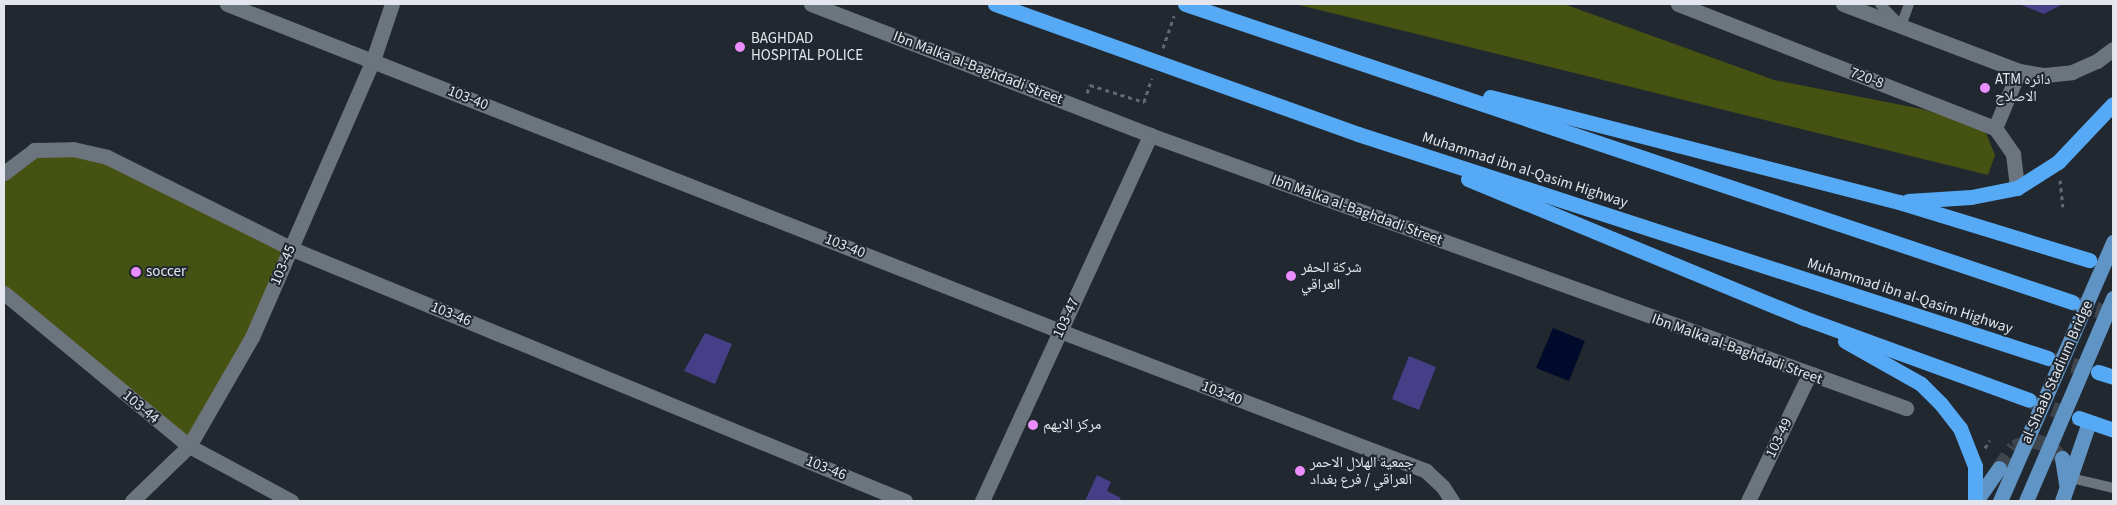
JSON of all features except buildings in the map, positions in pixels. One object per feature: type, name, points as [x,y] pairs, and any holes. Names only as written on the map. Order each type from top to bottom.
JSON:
[{"type":"highway","name":"Muhammad ibn al-Qasim Highway","points":[[995,4],[1358,134],[2048,358]]},
{"type":"highway","points":[[1185,4],[2072,302]]},
{"type":"highway","points":[[1376,67],[1899,202],[2089,260]]},
{"type":"highway","points":[[1899,202],[1971,197],[2017,188],[2058,162],[2113,104]]},
{"type":"highway","points":[[1358,134],[1804,318],[2029,400]]},
{"type":"highway","points":[[1804,318],[1921,384],[1941,404],[1960,428],[1975,466],[1976,501]]},
{"type":"highway","points":[[2098,372],[2113,377]]},
{"type":"highway","points":[[2084,420],[2113,430]]},
{"type":"main road","name":"al-Shaab Stadium Bridge","points":[[2000,501],[2113,242]]},
{"type":"main road","name":"al-Shaab Stadium Bridge","points":[[2026,501],[2113,298]]},
{"type":"main road","points":[[2064,497],[2071,478],[2084,420]]},
{"type":"main road","points":[[2062,458],[2064,497]]},
{"type":"main road","points":[[1976,501],[1999,468]]},
{"type":"street","name":"103-40","points":[[227,4],[1060,331],[1426,471],[1443,487],[1452,501]]},
{"type":"street","name":"103-45","points":[[132,501],[189,446],[252,337],[373,60],[392,4]]},
{"type":"street","name":"Ibn Malka al-Baghdadi Street","points":[[811,4],[1150,135],[1809,375],[1906,408]]},
{"type":"street","name":"720-8","points":[[1678,4],[1995,128]]},
{"type":"street","points":[[1843,4],[2019,71],[2046,75],[2072,72],[2097,61],[2113,49]]},
{"type":"street","points":[[2017,188],[2013,154],[1995,128],[2019,71]]},
{"type":"street","name":"103-47","points":[[982,501],[1150,135]]},
{"type":"street","name":"103-46","points":[[4,174],[34,150],[73,148],[107,157],[290,248],[905,501]]},
{"type":"street","name":"103-44","points":[[4,293],[189,446],[291,501]]},
{"type":"street","name":"103-49","points":[[1748,501],[1809,375]]},
{"type":"lane","points":[[1880,4],[1901,26],[1909,4]]},
{"type":"lane","points":[[2071,478],[2113,488]]},
{"type":"path","points":[[1090,85],[1144,102]]},
{"type":"path","points":[[2058,162],[2063,207]]},
{"type":"green space","points":[[1295,4],[1564,4],[1774,80],[1922,109],[1984,128],[1995,155],[1988,175]]},
{"type":"green space","points":[[73,149],[290,248],[189,446],[4,293],[4,173],[34,150]]},
{"type":"water","points":[[1553,328],[1585,341],[1569,381],[1536,368]]},
{"type":"tunnel","points":[[2074,303],[2113,314]]},
{"type":"tunnel","points":[[2050,359],[2095,371]]},
{"type":"tunnel","points":[[2031,401],[2079,418]]},
{"type":"tunnel","points":[[1999,468],[2014,447],[2032,440],[2049,445],[2062,458]]},
{"type":"place","name":"BAGHDAD HOSPITAL POLICE","points":[[740,47]]},
{"type":"place","name":"ATM دائره الاصلاح","points":[[1985,88]]},
{"type":"place","name":"soccer","points":[[136,272]]},
{"type":"place","name":"شركة الحفر العراقي","points":[[1291,276]]},
{"type":"place","name":"مركز الايهم","points":[[1033,425]]},
{"type":"place","name":"جمعية الهلال الاحمر العراقي / فرع بغداد","points":[[1300,471]]}]
